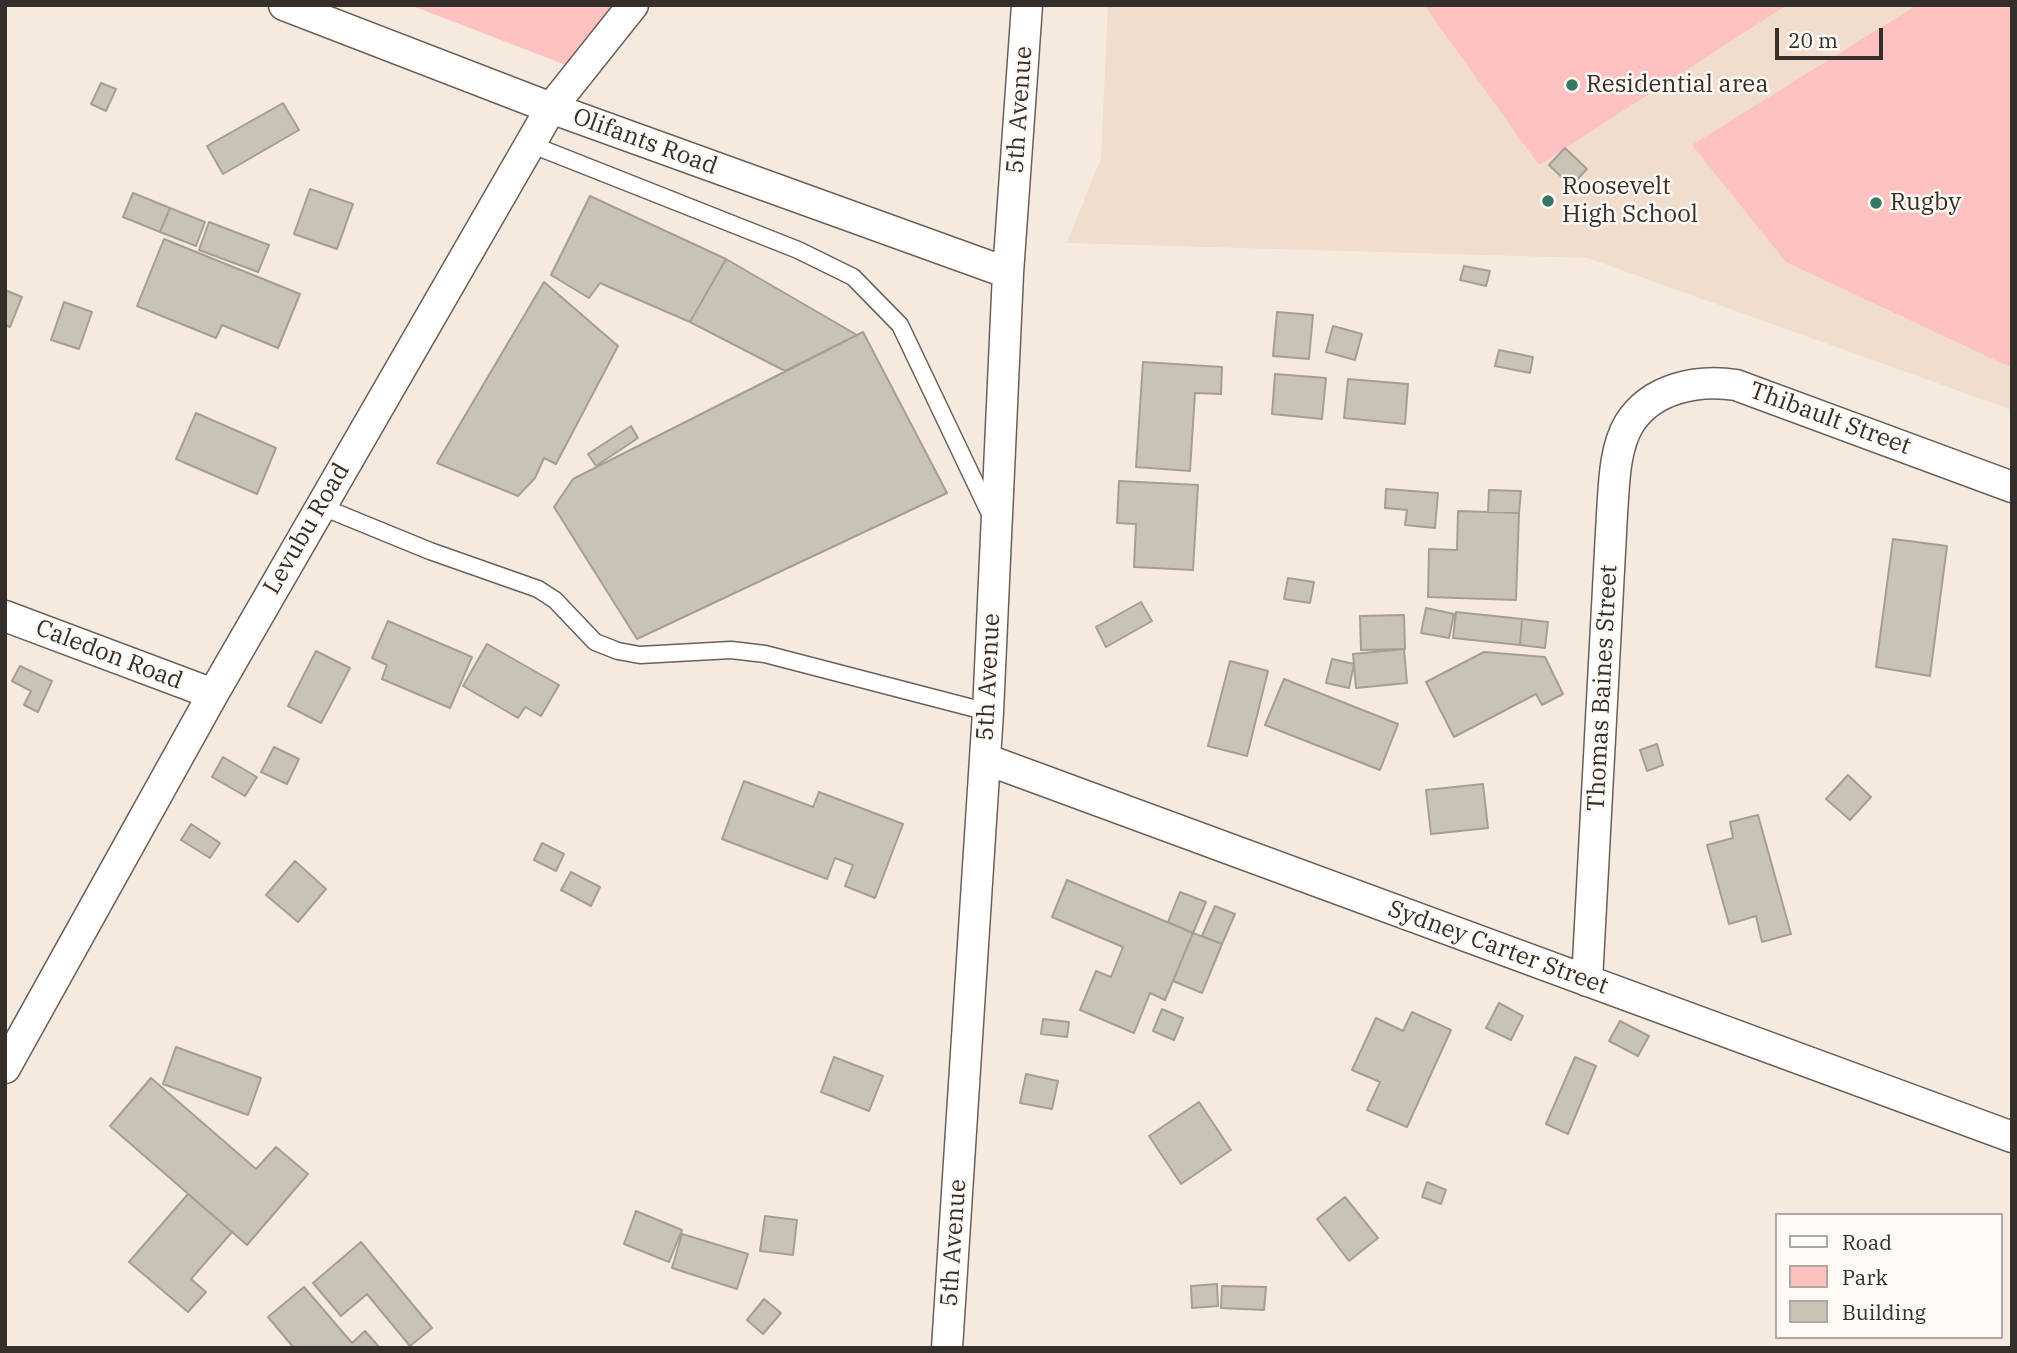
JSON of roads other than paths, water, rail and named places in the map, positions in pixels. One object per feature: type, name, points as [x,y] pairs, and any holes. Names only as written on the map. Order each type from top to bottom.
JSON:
[{"type":"street","name":"Olifants Road","points":[[284,5],[551,108],[1008,273]]},
{"type":"street","name":"Levubu Road","points":[[5,1068],[213,694],[551,108],[634,5]]},
{"type":"street","name":"5th Avenue","points":[[947,1348],[988,712],[1008,273],[1027,5]]},
{"type":"street","name":"Thibault Street","points":[[1647,405],[1665,393],[1689,385],[1713,382],[1736,385],[2012,487]]},
{"type":"street","name":"Thomas Baines Street","points":[[1587,981],[1616,473],[1630,423],[1647,405]]},
{"type":"street","name":"Caledon Road","points":[[5,616],[213,694]]},
{"type":"street","name":"Sydney Carter Street","points":[[985,759],[2012,1137]]},
{"type":"lane","points":[[530,144],[798,250],[853,277],[900,325],[997,527]]},
{"type":"lane","points":[[320,506],[430,551],[538,589],[555,600],[595,642],[618,651],[640,654],[731,650],[765,654],[988,712]]},
{"type":"place","name":"Residential area","points":[[1572,85]]},
{"type":"place","name":"Roosevelt High School","points":[[1548,201]]},
{"type":"place","name":"Rugby","points":[[1876,203]]}]
